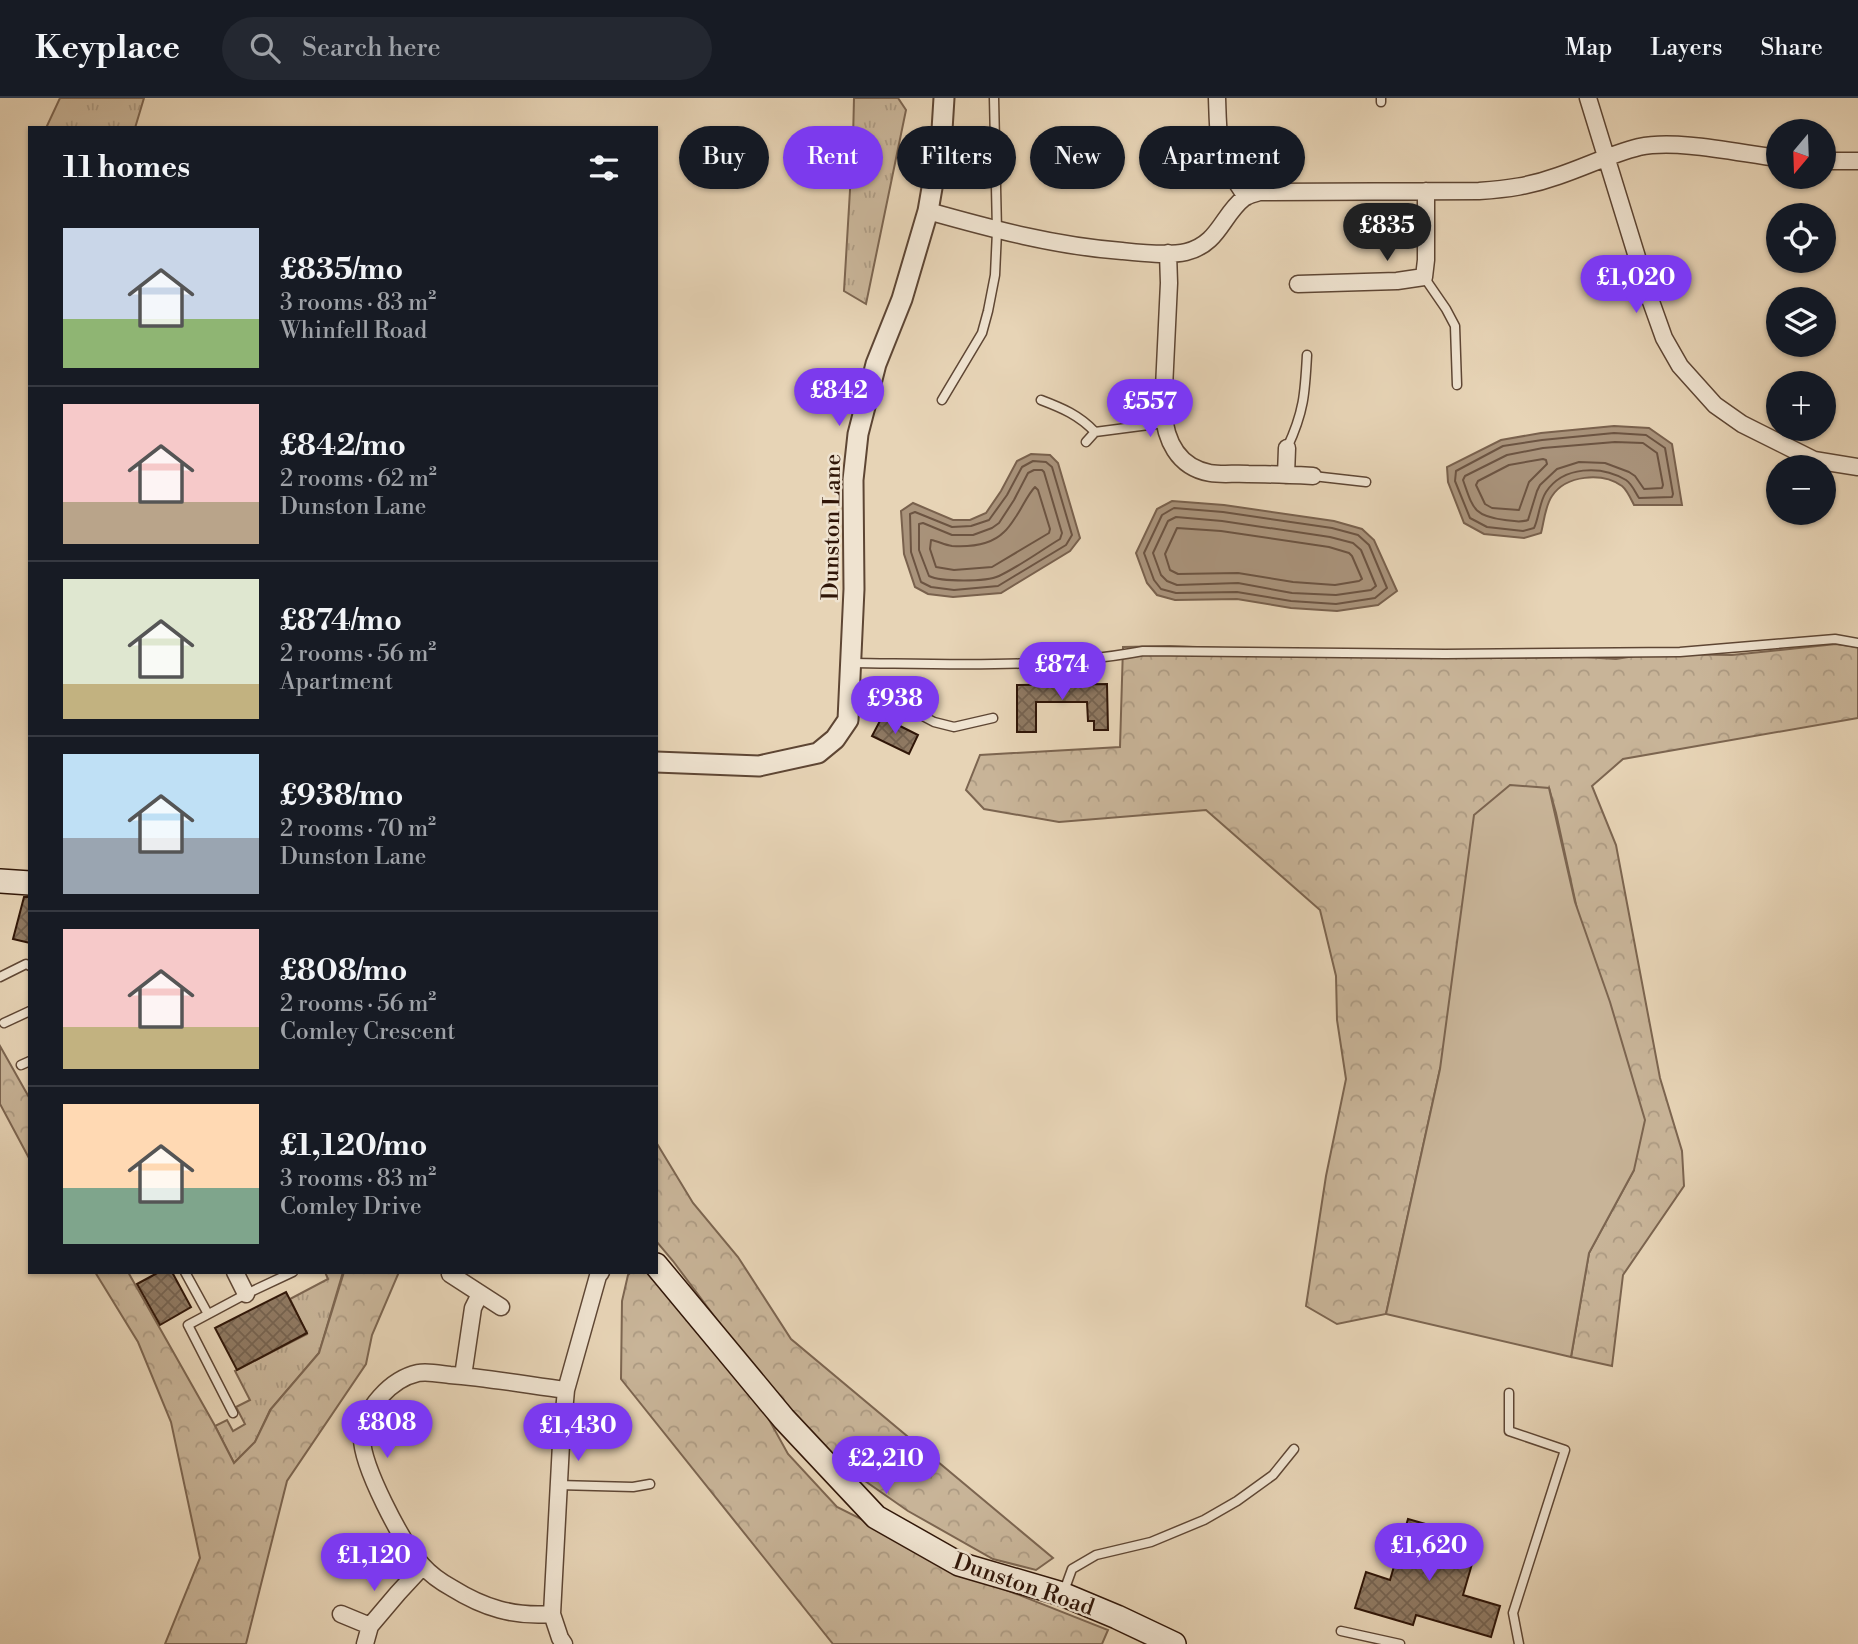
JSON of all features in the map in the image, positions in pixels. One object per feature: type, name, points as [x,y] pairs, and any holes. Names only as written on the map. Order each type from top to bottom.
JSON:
[{"type":"main road","points":[[0,881],[28,883]]},
{"type":"main road","name":"Dunston Road","points":[[658,1267],[784,1419],[876,1517],[959,1564],[1062,1594],[1174,1644]]},
{"type":"street","name":"Dunston Lane","points":[[658,762],[759,766],[818,753],[835,739],[848,720],[854,589],[853,480],[858,434],[876,364],[902,299],[928,211],[942,130],[944,98]]},
{"type":"street","points":[[1217,98],[1221,148],[1228,167],[1246,197]]},
{"type":"street","points":[[1588,98],[1649,296],[1664,338],[1680,366],[1715,405],[1742,424],[1814,460],[1858,467]]},
{"type":"street","points":[[928,211],[997,231],[1081,248],[1168,253],[1186,251],[1203,244],[1217,233],[1232,210],[1246,197],[1259,192],[1515,188],[1641,147],[1685,145],[1766,156]]},
{"type":"street","points":[[1836,161],[1858,161]]},
{"type":"street","points":[[1298,284],[1397,281],[1424,277],[1426,191]]},
{"type":"street","points":[[1168,253],[1164,423],[1169,440],[1178,455],[1191,465],[1209,473],[1313,475]]},
{"type":"street","points":[[1286,475],[1287,448]]},
{"type":"street","points":[[236,1274],[246,1294]]},
{"type":"street","points":[[450,1274],[501,1307]]},
{"type":"street","points":[[564,1644],[559,1638],[554,1620],[558,1485],[566,1390],[600,1274]]},
{"type":"street","points":[[463,1376],[473,1308],[480,1294]]},
{"type":"street","points":[[554,1620],[494,1609],[468,1598],[423,1566],[382,1499],[363,1451],[362,1435],[368,1415],[379,1397],[396,1383],[419,1373],[566,1390]]},
{"type":"street","points":[[366,1644],[370,1626],[423,1566]]},
{"type":"street","points":[[341,1614],[370,1626]]},
{"type":"lane","points":[[942,400],[982,333],[995,275],[997,231],[994,98]]},
{"type":"lane","points":[[1424,277],[1455,326],[1457,385]]},
{"type":"lane","points":[[1287,448],[1305,397],[1307,355]]},
{"type":"lane","points":[[1041,401],[1070,411],[1095,432]]},
{"type":"lane","points":[[1086,442],[1095,432],[1111,428],[1164,423]]},
{"type":"lane","points":[[1313,475],[1366,482]]},
{"type":"lane","points":[[851,663],[988,664],[1103,659],[1143,651],[1605,653],[1680,652],[1835,639],[1858,643]]},
{"type":"lane","points":[[849,692],[900,704],[934,722],[954,727],[993,718]]},
{"type":"lane","points":[[0,977],[28,965]]},
{"type":"lane","points":[[4,1023],[28,1011]]},
{"type":"lane","points":[[186,1274],[208,1314]]},
{"type":"lane","points":[[233,1413],[188,1325],[289,1274]]},
{"type":"lane","points":[[1509,1393],[1509,1431],[1565,1450],[1513,1613],[1519,1644]]},
{"type":"lane","points":[[1062,1594],[1072,1569],[1096,1555],[1151,1542],[1204,1520],[1237,1501],[1273,1475],[1294,1449]]},
{"type":"lane","points":[[558,1485],[633,1487],[650,1484]]},
{"type":"lane","points":[[554,1620],[554,1644]]},
{"type":"lane","points":[[1341,1631],[1400,1644]]},
{"type":"green space","points":[[60,98],[144,98],[136,126],[47,126]]},
{"type":"green space","points":[[854,98],[898,98],[906,110],[903,126],[897,126],[897,154],[866,304],[844,291],[850,189],[883,189],[883,126],[853,126]]},
{"type":"green space","points":[[1836,644],[1858,647],[1858,718],[1623,759],[1592,786],[1616,845],[1660,1078],[1682,1151],[1684,1186],[1623,1275],[1612,1366],[1571,1357],[1589,1253],[1634,1170],[1549,788],[1440,1069],[1386,1314],[1337,1324],[1306,1306],[1326,1176],[1346,1079],[1337,1020],[1336,976],[1320,910],[1206,810],[1059,822],[984,809],[966,790],[980,755],[1120,747],[1123,647],[1170,646],[1507,658],[1616,659],[1647,654],[1732,655]]},
{"type":"green space","points":[[1510,785],[1549,788],[1575,902],[1610,1002],[1645,1120],[1634,1170],[1589,1253],[1571,1357],[1386,1314],[1440,1069],[1474,815]]},
{"type":"green space","points":[[0,1046],[28,1095],[28,1156],[0,1104]]},
{"type":"green space","points":[[658,1145],[693,1203],[738,1257],[791,1339],[1053,1558],[1036,1570],[993,1559],[908,1511],[845,1467],[776,1399],[658,1243]]},
{"type":"green space","points":[[96,1274],[129,1274],[234,1463],[255,1442],[271,1409],[319,1353],[343,1274],[398,1274],[372,1335],[366,1364],[287,1481],[246,1644],[165,1644],[200,1558],[171,1422],[138,1342]]},
{"type":"green space","points":[[326,1274],[342,1274],[319,1353],[270,1410],[255,1442],[234,1463],[215,1426],[227,1420],[233,1431],[245,1424],[236,1407],[250,1400],[235,1371],[307,1334],[290,1299],[328,1279]]},
{"type":"green space","points":[[653,1274],[752,1389],[788,1454],[837,1507],[948,1567],[1108,1630],[1102,1644],[833,1644],[621,1379],[622,1301],[628,1275]]},
{"type":"water","points":[[1614,426],[1649,428],[1672,444],[1682,505],[1634,505],[1622,486],[1595,477],[1575,480],[1558,489],[1546,509],[1541,533],[1524,538],[1484,534],[1464,523],[1448,482],[1447,467],[1501,440]]},
{"type":"water","points":[[1031,454],[1050,455],[1058,463],[1080,538],[1070,551],[1001,593],[953,597],[928,594],[915,587],[904,554],[901,511],[913,503],[953,520],[970,520],[986,513],[1017,461]]},
{"type":"water","points":[[1172,501],[1224,505],[1334,521],[1362,529],[1374,540],[1397,591],[1378,605],[1337,611],[1291,608],[1237,599],[1175,600],[1157,595],[1147,583],[1136,553],[1157,509]]},
{"type":"building","points":[[1107,684],[1108,730],[1094,730],[1094,721],[1088,721],[1087,702],[1036,702],[1036,732],[1017,732],[1017,685]]},
{"type":"building","points":[[882,717],[918,735],[909,754],[872,736]]},
{"type":"building","points":[[24,897],[28,897],[28,943],[13,939]]},
{"type":"building","points":[[155,1274],[173,1274],[191,1307],[160,1325],[137,1284]]},
{"type":"building","points":[[286,1292],[307,1333],[237,1370],[215,1328]]},
{"type":"building","points":[[1408,1519],[1457,1533],[1453,1544],[1476,1550],[1463,1595],[1500,1606],[1491,1637],[1416,1615],[1413,1625],[1355,1608],[1366,1572],[1390,1580]]}]
